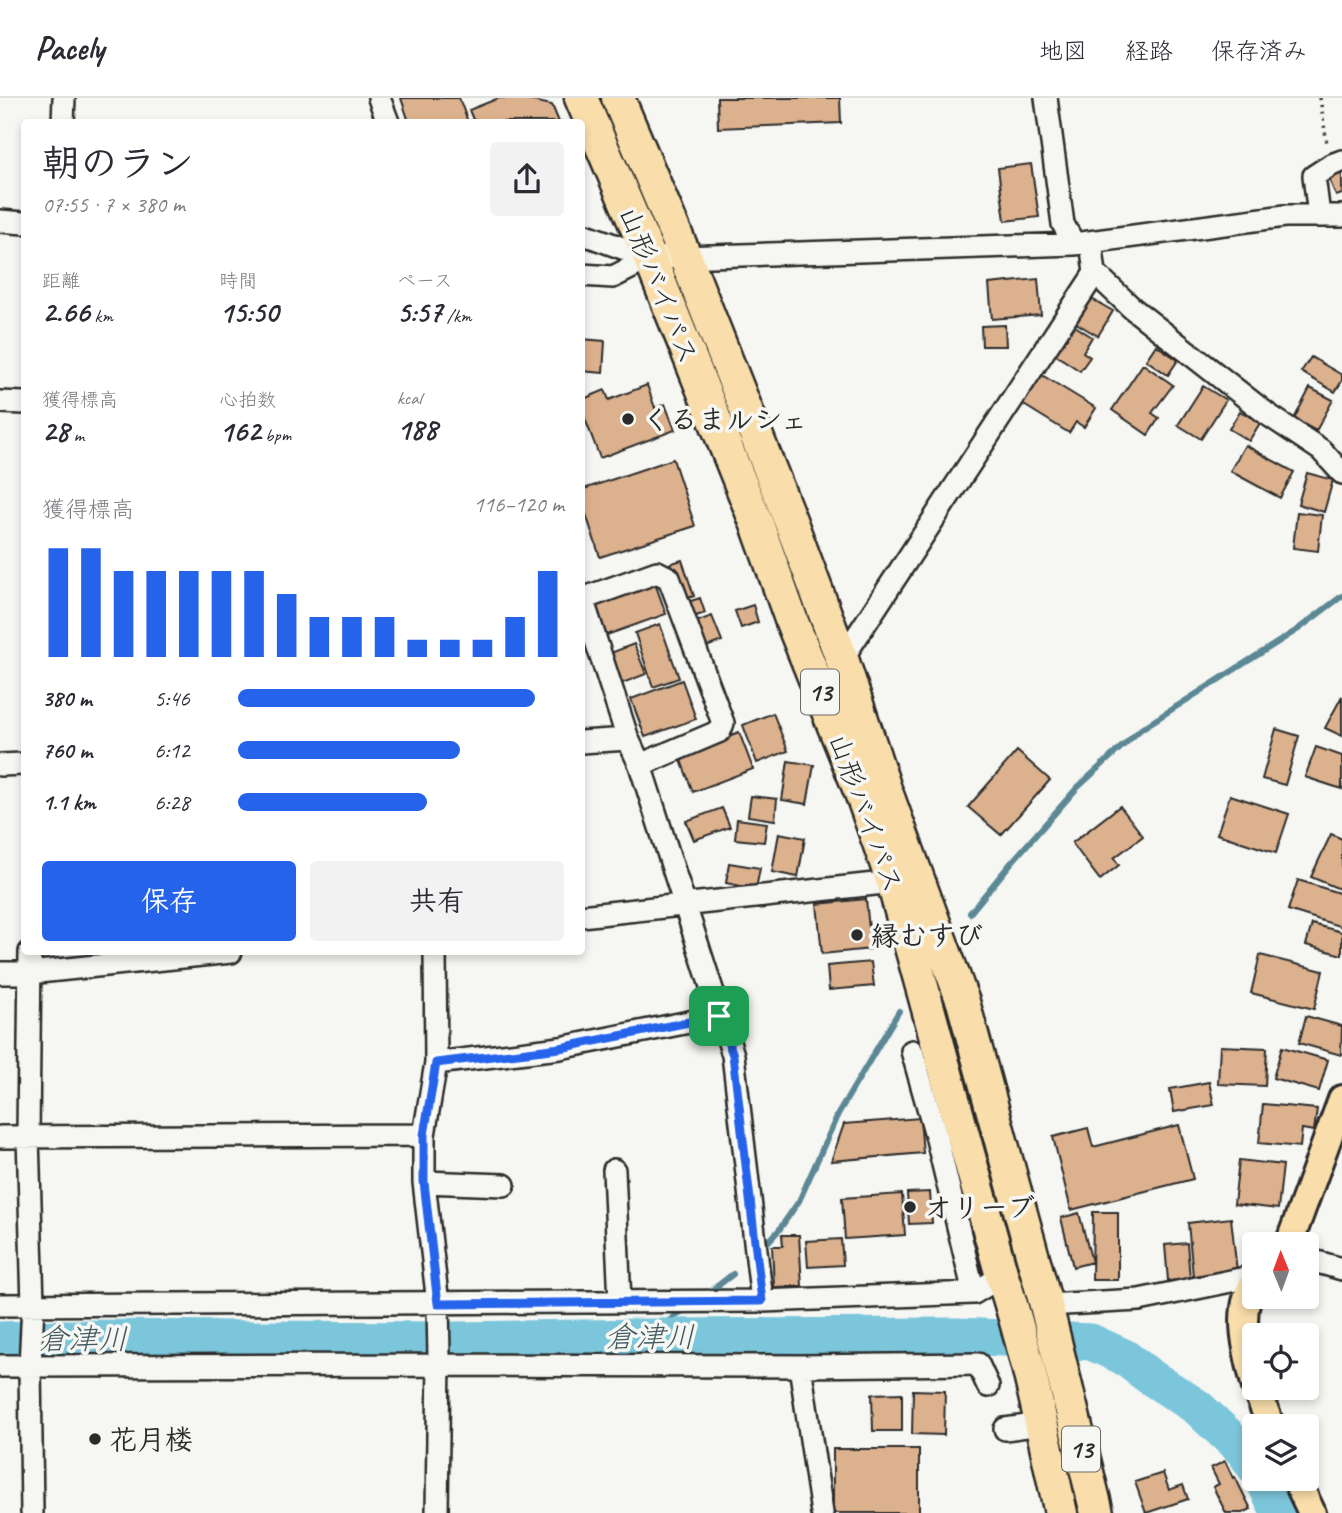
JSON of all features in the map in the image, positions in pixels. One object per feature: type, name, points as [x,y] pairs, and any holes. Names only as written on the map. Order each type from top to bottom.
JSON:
[{"type":"highway","name":"山形バイパス","points":[[581,98],[650,258],[758,527],[893,882],[1006,1289],[1061,1513]]},
{"type":"highway","name":"山形バイパス","points":[[618,98],[685,256],[790,520],[964,1002],[1043,1295],[1097,1513]]},
{"type":"main road","points":[[1293,1232],[1342,1100]]},
{"type":"main road","points":[[1302,1491],[1312,1513]]},
{"type":"street","points":[[63,119],[64,98]]},
{"type":"street","points":[[379,98],[387,119]]},
{"type":"street","points":[[1046,98],[1063,223],[1083,243],[1095,273],[1132,308],[1257,406],[1321,450],[1342,473]]},
{"type":"street","points":[[1319,215],[1314,176],[1337,163]]},
{"type":"street","points":[[585,234],[650,258],[1083,243],[1285,216],[1342,216]]},
{"type":"street","points":[[0,221],[21,223]]},
{"type":"street","points":[[585,275],[613,277],[650,258]]},
{"type":"street","points":[[842,659],[1095,273]]},
{"type":"street","points":[[0,402],[21,403]]},
{"type":"street","points":[[585,596],[657,572],[669,578],[723,723],[720,731],[640,765]]},
{"type":"street","points":[[585,606],[628,739],[640,765],[733,1055],[762,1301]]},
{"type":"street","points":[[585,741],[628,739]]},
{"type":"street","points":[[0,765],[21,764]]},
{"type":"street","points":[[585,916],[893,882]]},
{"type":"street","points":[[0,972],[29,962],[170,955]]},
{"type":"street","points":[[435,955],[436,1063],[424,1135],[424,1182],[438,1310],[437,1513]]},
{"type":"street","points":[[29,962],[28,1136],[33,1305],[30,1366],[32,1513]]},
{"type":"street","points":[[436,1063],[560,1048],[719,1016]]},
{"type":"street","points":[[912,1051],[937,1139],[974,1293]]},
{"type":"street","points":[[0,1137],[424,1135]]},
{"type":"street","points":[[614,1170],[621,1302]]},
{"type":"street","points":[[424,1182],[503,1185]]},
{"type":"street","points":[[1320,1263],[1342,1269]]},
{"type":"street","points":[[1043,1295],[1139,1300],[1242,1280]]},
{"type":"street","points":[[0,1305],[266,1303],[438,1310],[621,1302],[762,1301],[974,1293],[1006,1289]]},
{"type":"street","points":[[0,1366],[439,1361],[800,1366],[978,1364],[988,1386]]},
{"type":"street","points":[[800,1366],[822,1513]]},
{"type":"street","points":[[1006,1429],[1041,1424]]},
{"type":"path","points":[[1320,98],[1337,163]]},
{"type":"building","points":[[401,98],[459,98],[467,119],[408,119]]},
{"type":"building","points":[[499,98],[519,98],[552,105],[558,119],[473,119],[469,110]]},
{"type":"building","points":[[717,98],[840,98],[841,123],[718,128]]},
{"type":"building","points":[[1031,164],[1039,217],[1005,221],[998,168]]},
{"type":"building","points":[[1342,171],[1342,194],[1336,196],[1328,176]]},
{"type":"building","points":[[1038,279],[1041,315],[992,319],[989,284]]},
{"type":"building","points":[[1090,298],[1113,311],[1098,336],[1076,323]]},
{"type":"building","points":[[1072,324],[1092,337],[1083,352],[1090,357],[1080,371],[1053,353]]},
{"type":"building","points":[[1005,325],[1006,346],[982,346],[981,326]]},
{"type":"building","points":[[585,339],[605,341],[603,373],[585,371]]},
{"type":"building","points":[[1156,345],[1178,360],[1168,375],[1146,360]]},
{"type":"building","points":[[1311,357],[1342,375],[1342,381],[1335,392],[1301,372]]},
{"type":"building","points":[[1143,364],[1173,385],[1152,413],[1159,418],[1148,435],[1112,410]]},
{"type":"building","points":[[1037,372],[1096,408],[1084,427],[1076,422],[1069,433],[1019,402]]},
{"type":"building","name":"くるまルシェ","points":[[647,385],[655,408],[665,404],[675,430],[600,458],[585,419],[585,398],[605,390],[609,400]]},
{"type":"building","points":[[1203,386],[1226,400],[1201,439],[1178,425]]},
{"type":"building","points":[[1310,388],[1333,400],[1316,431],[1294,419]]},
{"type":"building","points":[[1240,411],[1260,423],[1249,441],[1229,429]]},
{"type":"building","points":[[1245,445],[1294,472],[1280,498],[1230,471]]},
{"type":"building","points":[[673,459],[695,526],[600,557],[585,511],[585,489]]},
{"type":"building","points":[[1307,473],[1333,480],[1324,512],[1298,504]]},
{"type":"building","points":[[1297,512],[1322,515],[1318,551],[1293,548]]},
{"type":"building","points":[[682,560],[694,596],[682,600],[669,564]]},
{"type":"building","points":[[655,583],[666,614],[604,636],[593,605]]},
{"type":"building","points":[[700,598],[705,613],[690,618],[685,603]]},
{"type":"building","points":[[753,605],[758,622],[741,628],[735,611]]},
{"type":"building","points":[[712,616],[722,641],[699,650],[690,624]]},
{"type":"building","points":[[660,624],[679,678],[653,687],[635,633]]},
{"type":"building","points":[[634,644],[646,674],[620,684],[608,654]]},
{"type":"building","points":[[682,680],[696,719],[645,737],[631,699]]},
{"type":"building","points":[[1342,696],[1342,736],[1325,728]]},
{"type":"building","points":[[773,713],[788,751],[757,763],[743,725]]},
{"type":"building","points":[[1276,729],[1299,736],[1285,785],[1262,779]]},
{"type":"building","points":[[739,732],[753,769],[693,792],[679,755]]},
{"type":"building","points":[[1316,747],[1342,756],[1342,789],[1305,777]]},
{"type":"building","points":[[1017,751],[1050,780],[1001,835],[968,807]]},
{"type":"building","points":[[788,761],[814,765],[807,804],[782,800]]},
{"type":"building","points":[[1230,795],[1289,814],[1276,853],[1217,834]]},
{"type":"building","points":[[751,796],[777,799],[775,820],[748,816]]},
{"type":"building","points":[[1120,806],[1143,836],[1114,858],[1119,865],[1100,880],[1072,843]]},
{"type":"building","points":[[722,808],[730,827],[694,840],[686,821]]},
{"type":"building","points":[[737,819],[767,823],[764,842],[735,839]]},
{"type":"building","points":[[779,833],[805,838],[798,877],[772,872]]},
{"type":"building","points":[[1331,834],[1342,839],[1342,890],[1311,877]]},
{"type":"building","points":[[729,863],[760,868],[756,889],[726,883]]},
{"type":"building","points":[[1298,880],[1342,894],[1342,927],[1288,910]]},
{"type":"building","points":[[866,899],[871,949],[822,954],[817,904]]},
{"type":"building","points":[[1312,924],[1342,932],[1342,955],[1306,945]]},
{"type":"building","points":[[1260,955],[1323,971],[1314,1009],[1251,993]]},
{"type":"building","points":[[871,962],[874,986],[829,990],[827,966]]},
{"type":"building","points":[[1306,1016],[1342,1026],[1341,1055],[1299,1043]]},
{"type":"building","points":[[1220,1046],[1267,1048],[1265,1086],[1218,1084]]},
{"type":"building","points":[[1282,1047],[1328,1060],[1319,1091],[1273,1078]]},
{"type":"building","points":[[1209,1082],[1214,1105],[1174,1112],[1170,1089]]},
{"type":"building","points":[[1263,1104],[1317,1109],[1314,1131],[1302,1129],[1300,1147],[1259,1143]]},
{"type":"building","points":[[920,1118],[923,1153],[831,1161],[844,1124]]},
{"type":"building","points":[[1179,1125],[1193,1179],[1071,1210],[1053,1137],[1088,1128],[1093,1147]]},
{"type":"building","points":[[1239,1160],[1283,1165],[1278,1209],[1234,1204]]},
{"type":"building","points":[[930,1192],[932,1223],[909,1224],[907,1193]]},
{"type":"building","points":[[902,1194],[905,1235],[845,1239],[842,1198]]},
{"type":"building","points":[[1093,1212],[1118,1212],[1118,1280],[1092,1280]]},
{"type":"building","points":[[1079,1213],[1092,1262],[1073,1267],[1061,1218]]},
{"type":"building","points":[[1231,1218],[1237,1271],[1193,1276],[1188,1223]]},
{"type":"building","points":[[782,1235],[799,1235],[802,1286],[774,1287],[772,1246],[783,1246]]},
{"type":"building","points":[[841,1239],[843,1265],[808,1267],[806,1241]]},
{"type":"building","points":[[1187,1243],[1190,1279],[1168,1281],[1165,1245]]},
{"type":"building","points":[[913,1390],[945,1391],[944,1435],[912,1434]]},
{"type":"building","points":[[902,1393],[902,1431],[873,1431],[872,1394]]},
{"type":"building","points":[[833,1449],[919,1449],[919,1513],[833,1513]]},
{"type":"building","points":[[1225,1461],[1251,1509],[1243,1513],[1226,1513],[1213,1487],[1219,1484],[1211,1468]]},
{"type":"building","points":[[1163,1473],[1169,1490],[1183,1485],[1188,1499],[1146,1513],[1135,1482]]},
{"type":"waterway","points":[[970,913],[1077,788],[1141,729],[1297,630],[1342,596]]},
{"type":"waterway","points":[[768,1242],[799,1201],[838,1114],[899,1011]]},
{"type":"waterway","points":[[707,1294],[733,1274]]},
{"type":"waterway","points":[[646,1337],[687,1308]]},
{"type":"waterway","name":"倉津川","points":[[0,1340],[958,1336],[1091,1342],[1124,1357],[1197,1407],[1242,1449]]},
{"type":"waterway","name":"倉津川","points":[[1269,1491],[1280,1513]]},
{"type":"place","name":"くるまルシェ","points":[[628,419]]},
{"type":"place","name":"縁むすび","points":[[857,935]]},
{"type":"place","name":"オリーブ","points":[[910,1207]]},
{"type":"place","name":"花月楼","points":[[95,1439]]},
{"type":"route","points":[[719,1016],[733,1055],[762,1301],[438,1304],[424,1182],[424,1135],[436,1063],[560,1048],[719,1016]]}]
